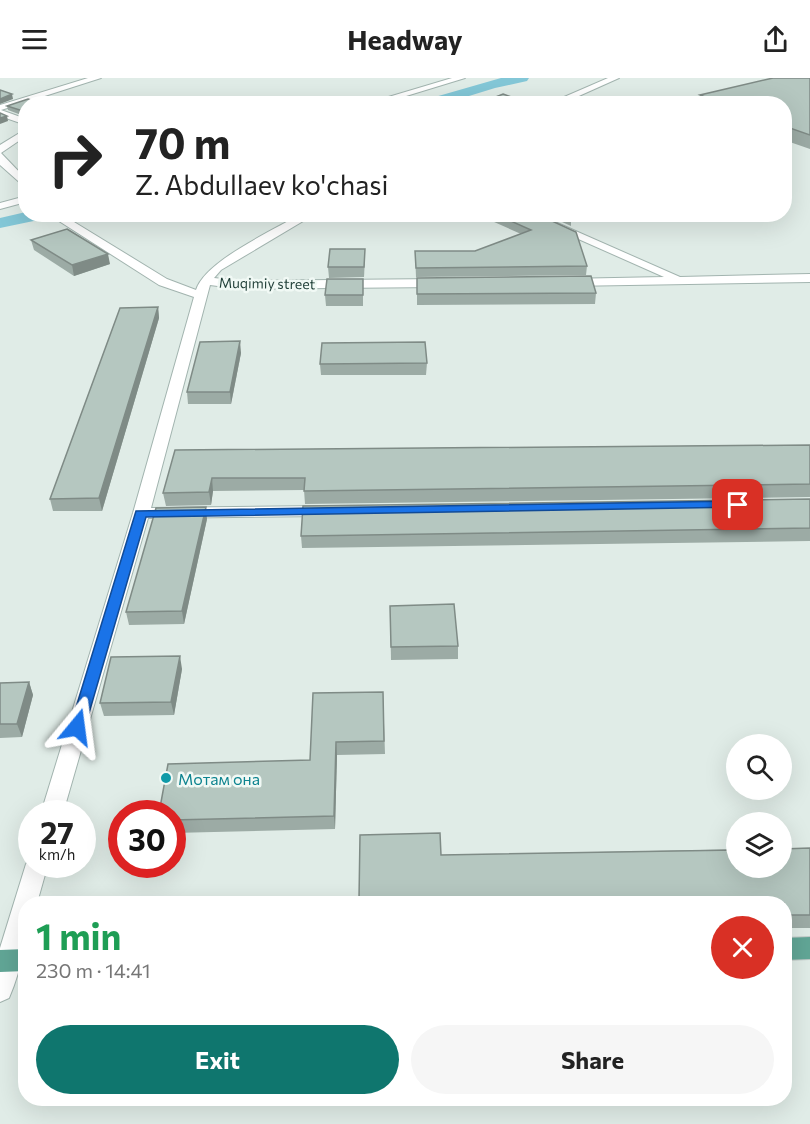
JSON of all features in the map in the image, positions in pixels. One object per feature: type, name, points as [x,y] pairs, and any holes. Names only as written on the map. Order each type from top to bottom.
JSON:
[{"type":"main road","points":[[792,949],[810,948]]},
{"type":"street","points":[[39,96],[97,78]]},
{"type":"street","points":[[397,96],[461,78]]},
{"type":"street","points":[[571,96],[615,78]]},
{"type":"street","points":[[0,108],[18,102]]},
{"type":"street","points":[[0,113],[18,119]]},
{"type":"street","points":[[0,151],[18,137]]},
{"type":"street","points":[[0,156],[18,177]]},
{"type":"street","points":[[0,206],[18,201]]},
{"type":"street","points":[[66,222],[163,282],[203,289],[217,268],[296,222]]},
{"type":"street","points":[[546,222],[681,280]]},
{"type":"street","points":[[562,282],[810,278]]},
{"type":"street","name":"Muqimiy street","points":[[56,800],[141,513],[203,289],[241,285],[455,283]]},
{"type":"street","points":[[141,513],[344,510]]},
{"type":"street","points":[[28,896],[33,878]]},
{"type":"street","points":[[0,990],[18,934]]},
{"type":"building","points":[[773,78],[810,78],[810,135],[792,129],[792,96],[700,95]]},
{"type":"building","points":[[0,90],[12,94],[0,99]]},
{"type":"building","points":[[18,102],[18,109],[7,106]]},
{"type":"building","points":[[513,222],[554,222],[576,232],[587,266],[416,268],[415,251],[475,251],[531,230]]},
{"type":"building","points":[[67,229],[108,254],[72,265],[31,240]]},
{"type":"building","points":[[330,249],[365,249],[364,267],[328,267]]},
{"type":"building","points":[[591,276],[596,293],[417,294],[417,278]]},
{"type":"building","points":[[327,279],[363,279],[363,295],[325,295]]},
{"type":"building","points":[[158,307],[99,498],[50,499],[120,308]]},
{"type":"building","points":[[240,341],[230,392],[187,392],[200,342]]},
{"type":"building","points":[[425,342],[427,363],[320,364],[322,343]]},
{"type":"building","points":[[810,445],[810,484],[304,491],[305,478],[212,478],[209,492],[163,493],[175,450]]},
{"type":"building","points":[[810,499],[810,528],[301,536],[303,506]]},
{"type":"building","points":[[206,507],[182,611],[126,612],[156,508]]},
{"type":"building","points":[[454,604],[458,646],[391,647],[390,606]]},
{"type":"building","points":[[180,656],[171,702],[100,703],[111,657]]},
{"type":"building","points":[[29,682],[17,724],[0,724],[0,683]]},
{"type":"building","points":[[383,692],[384,741],[336,742],[334,816],[186,820],[186,800],[161,800],[168,764],[310,760],[313,693]]},
{"type":"building","points":[[440,833],[441,855],[726,850],[726,878],[792,878],[792,849],[810,848],[810,915],[792,915],[792,896],[359,896],[360,835]]},
{"type":"waterway","points":[[452,96],[522,78]]},
{"type":"waterway","points":[[0,223],[18,219]]},
{"type":"place","name":"Мотам она","points":[[166,778]]},
{"type":"route","points":[[77,727],[141,513],[738,505]]}]
